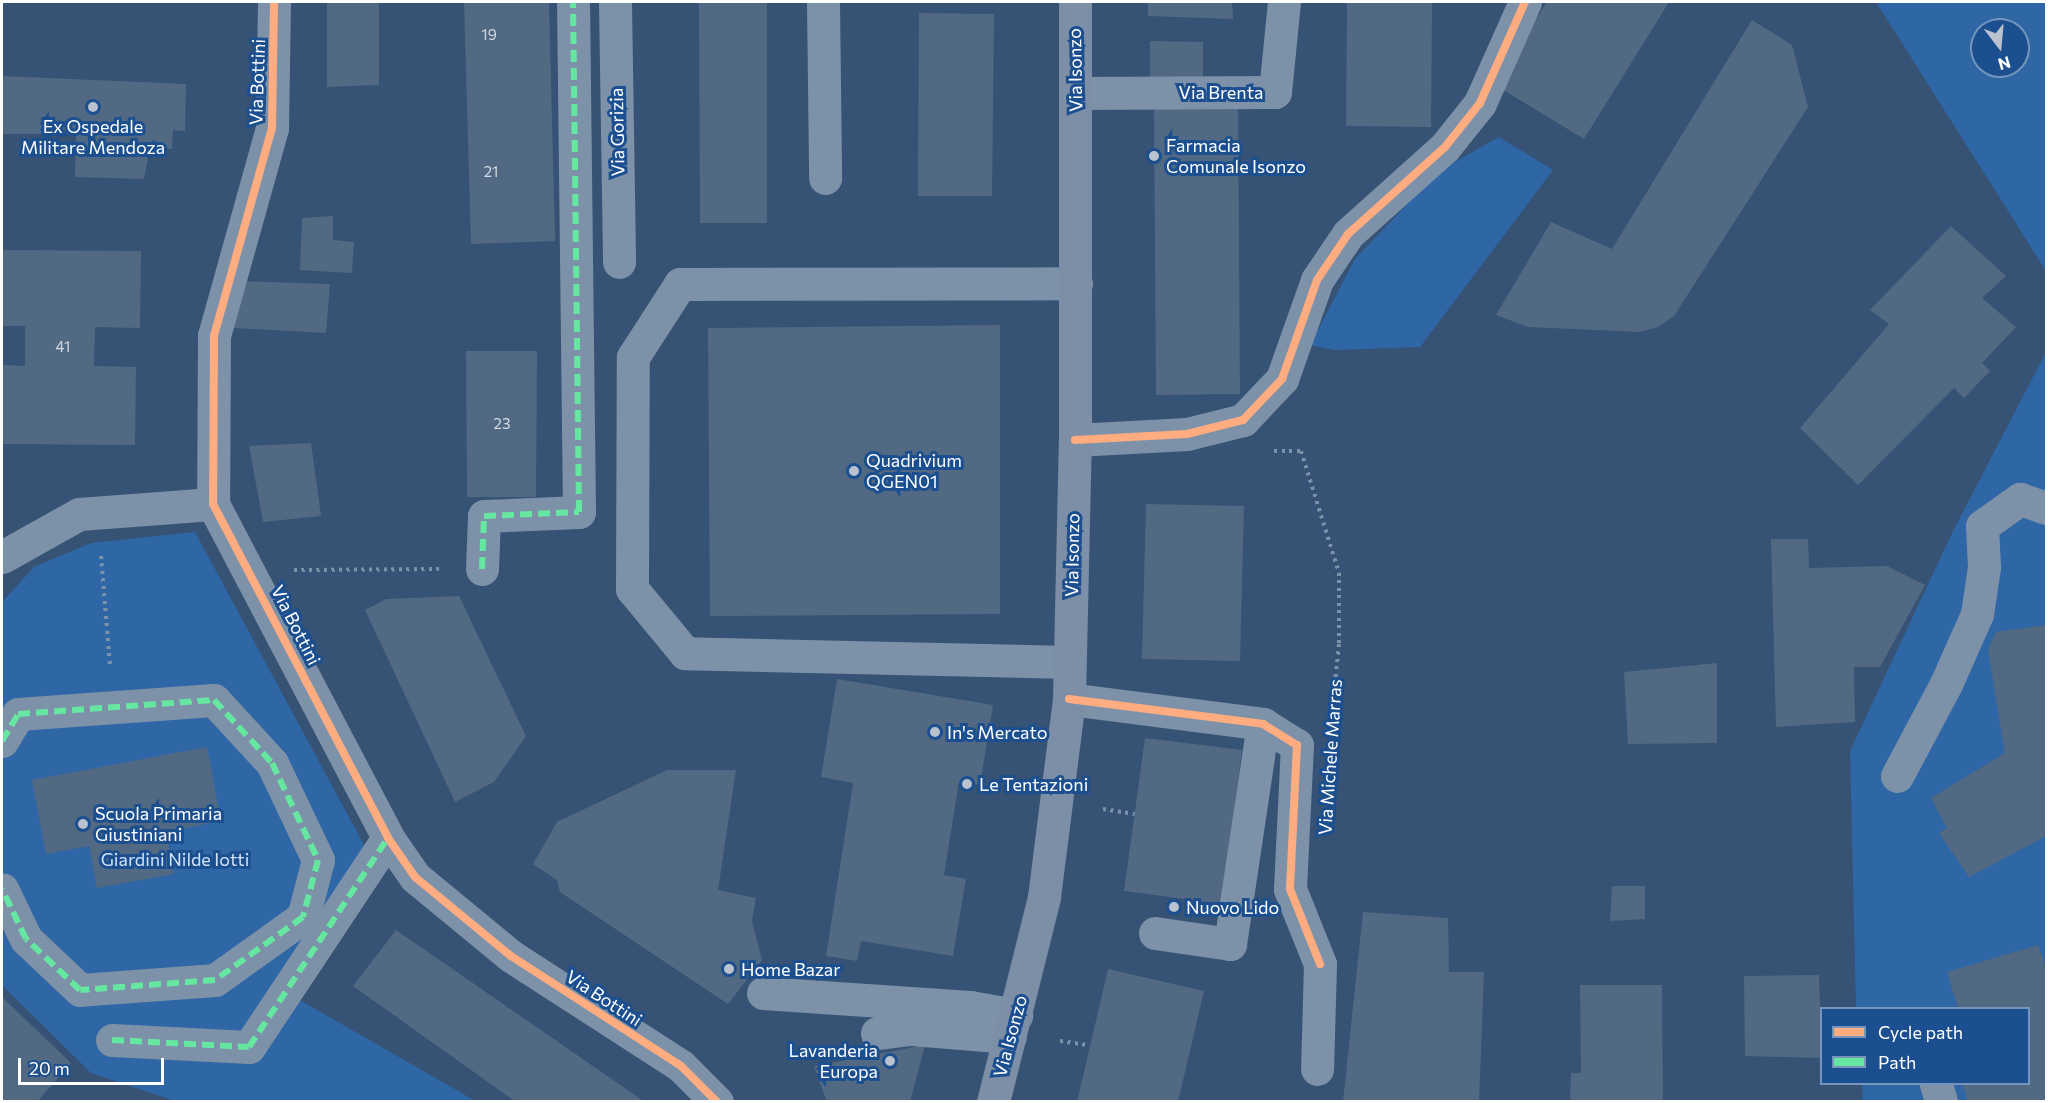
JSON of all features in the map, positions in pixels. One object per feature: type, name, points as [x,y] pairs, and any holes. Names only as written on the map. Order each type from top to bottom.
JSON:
[{"type":"main road","name":"Via Isonzo","points":[[993,1101],[1044,897],[1069,699],[1075,440],[1075,2]]},
{"type":"street","name":"Via Bottini","points":[[274,2],[272,128],[214,336],[213,504],[251,570],[388,838],[415,877],[458,915],[511,956],[681,1066],[717,1101]]},
{"type":"street","points":[[482,569],[484,516],[579,512],[573,2]]},
{"type":"street","name":"Via Gorizia","points":[[615,2],[619,262]]},
{"type":"street","points":[[823,2],[825,178]]},
{"type":"street","name":"Via Brenta","points":[[1075,93],[1275,92],[1284,2]]},
{"type":"street","points":[[1075,440],[1187,434],[1243,420],[1282,379],[1317,280],[1348,234],[1445,147],[1480,103],[1525,2]]},
{"type":"street","points":[[1070,662],[685,653],[632,589],[633,357],[681,284],[1076,283]]},
{"type":"street","points":[[1897,776],[1946,684],[1977,614],[1984,567],[1982,526],[2020,499],[2046,508]]},
{"type":"street","points":[[2,557],[79,514],[213,504]]},
{"type":"street","points":[[1069,699],[1263,724],[1297,745],[1290,889],[1320,964],[1317,1069]]},
{"type":"street","points":[[2,741],[18,714],[214,700],[265,755],[318,860],[303,917],[215,980],[80,990],[26,939],[2,889]]},
{"type":"street","points":[[1155,933],[1230,944],[1263,724]]},
{"type":"street","points":[[112,1040],[249,1047],[388,838]]},
{"type":"street","points":[[763,993],[970,1007],[1013,1026]]},
{"type":"street","points":[[877,1033],[912,1029],[1013,1026]]},
{"type":"street","points":[[1937,1085],[1941,1101]]},
{"type":"path","points":[[98,513],[112,708]]},
{"type":"path","points":[[251,570],[482,569]]},
{"type":"path","points":[[1103,809],[1135,814]]},
{"type":"path","points":[[1060,1041],[1090,1045]]},
{"type":"green space","points":[[1876,2],[2046,2],[2046,271]]},
{"type":"green space","points":[[1499,137],[1553,170],[1420,347],[1335,350],[1310,345],[1355,259],[1439,171]]},
{"type":"green space","points":[[2046,352],[2046,1101],[1863,1101],[1862,1085],[2030,1085],[2030,1007],[1856,1007],[1850,751],[1952,533]]},
{"type":"green space","name":"Giardini Nilde Iotti","points":[[195,532],[377,869],[291,995],[472,1099],[471,1101],[175,1101],[91,1073],[2,985],[2,602],[34,567],[91,543]]},
{"type":"building","points":[[327,2],[379,2],[379,85],[327,87]]},
{"type":"building","points":[[464,2],[549,2],[555,241],[471,244]]},
{"type":"building","points":[[699,2],[767,2],[767,223],[700,223]]},
{"type":"building","points":[[1148,2],[1232,2],[1233,19],[1148,16]]},
{"type":"building","points":[[1347,2],[1432,2],[1431,127],[1346,126]]},
{"type":"building","points":[[1547,2],[1669,2],[1584,139],[1495,85]]},
{"type":"building","points":[[919,13],[994,14],[992,196],[918,196]]},
{"type":"building","points":[[1752,20],[1792,45],[1808,107],[1674,316],[1658,327],[1640,332],[1528,327],[1496,315],[1551,222],[1612,249]]},
{"type":"building","points":[[1150,41],[1203,42],[1203,79],[1150,78]]},
{"type":"building","name":"Ex Ospedale Militare Mendoza","points":[[2,76],[186,84],[185,131],[173,130],[172,149],[150,147],[144,179],[75,177],[76,134],[2,134]]},
{"type":"building","points":[[1238,108],[1240,394],[1156,395],[1154,109]]},
{"type":"building","points":[[333,216],[333,240],[354,242],[352,273],[300,270],[302,218]]},
{"type":"building","points":[[1951,226],[2006,276],[1982,298],[2016,327],[1982,363],[1990,371],[1964,398],[1954,388],[1858,485],[1800,428],[1889,324],[1870,310]]},
{"type":"building","points":[[2,250],[141,251],[140,328],[95,327],[94,366],[136,367],[135,445],[2,444],[2,365],[25,366],[25,326],[2,326]]},
{"type":"building","points":[[237,281],[330,284],[326,333],[234,328]]},
{"type":"building","name":"Quadrivium QGEN01","points":[[1000,325],[1000,614],[710,616],[708,328]]},
{"type":"building","points":[[466,351],[537,351],[536,497],[467,497]]},
{"type":"building","points":[[311,443],[321,516],[263,522],[249,446]]},
{"type":"building","points":[[1146,504],[1244,506],[1240,661],[1142,659]]},
{"type":"building","points":[[1771,539],[1808,539],[1809,568],[1887,566],[1925,585],[1880,667],[1854,667],[1855,722],[1776,727]]},
{"type":"building","points":[[459,596],[526,736],[494,782],[455,802],[365,610],[386,599]]},
{"type":"building","points":[[2046,625],[2046,836],[1969,877],[1939,833],[1947,828],[1931,798],[2005,753],[1988,649],[1996,632]]},
{"type":"building","points":[[1717,663],[1717,743],[1628,744],[1624,672]]},
{"type":"building","points":[[837,679],[993,705],[980,785],[959,782],[944,875],[966,879],[953,956],[861,941],[857,961],[826,956],[853,783],[821,777]]},
{"type":"building","points":[[1145,738],[1242,750],[1222,904],[1124,891]]},
{"type":"building","points":[[207,747],[221,821],[166,832],[174,874],[97,888],[89,846],[46,854],[32,780]]},
{"type":"building","points":[[667,770],[736,770],[718,890],[756,898],[752,921],[762,960],[728,1004],[560,892],[557,880],[533,864],[557,822]]},
{"type":"building","points":[[1612,886],[1645,886],[1645,919],[1610,921]]},
{"type":"building","points":[[1363,912],[1448,918],[1449,972],[1484,972],[1479,1102],[1343,1102]]},
{"type":"building","points":[[396,930],[645,1102],[516,1102],[353,986]]},
{"type":"building","points":[[2038,945],[2046,967],[2046,1102],[1968,1102],[1962,1085],[2030,1085],[2030,1007],[1958,1007],[1947,972]]},
{"type":"building","points":[[1108,969],[1204,991],[1178,1102],[1077,1102]]},
{"type":"building","points":[[1819,975],[1820,1058],[1745,1056],[1744,976]]},
{"type":"building","points":[[1580,985],[1662,985],[1663,1102],[1570,1102],[1571,1073],[1581,1073]]},
{"type":"building","points":[[2,997],[71,1063],[37,1102],[2,1102]]},
{"type":"building","points":[[925,1045],[910,1102],[827,1102],[814,1066]]},
{"type":"marked path","points":[[482,569],[484,516],[579,512],[573,2]]},
{"type":"marked path","points":[[2,741],[18,714],[214,700],[272,763],[318,860],[303,917],[215,980],[80,990],[26,939],[2,889]]},
{"type":"marked path","points":[[112,1040],[249,1047],[388,838]]},
{"type":"cycle path","points":[[274,2],[272,128],[214,336],[213,504],[388,838],[415,877],[511,956],[681,1066],[717,1102]]},
{"type":"cycle path","points":[[1075,440],[1187,434],[1243,420],[1282,379],[1317,280],[1348,234],[1445,147],[1480,103],[1525,2]]},
{"type":"cycle path","points":[[1069,699],[1263,724],[1297,745],[1290,889],[1320,964]]},
{"type":"place","name":"Ex Ospedale Militare Mendoza","points":[[93,107]]},
{"type":"place","name":"Farmacia Comunale Isonzo","points":[[1154,156]]},
{"type":"place","name":"Quadrivium QGEN01","points":[[854,471]]},
{"type":"place","name":"In's Mercato","points":[[935,732]]},
{"type":"place","name":"Le Tentazioni","points":[[967,784]]},
{"type":"place","name":"Scuola Primaria Giustiniani","points":[[83,824]]},
{"type":"place","name":"Nuovo Lido","points":[[1174,907]]},
{"type":"place","name":"Home Bazar","points":[[729,969]]},
{"type":"place","name":"Lavanderia Europa","points":[[890,1061]]}]
